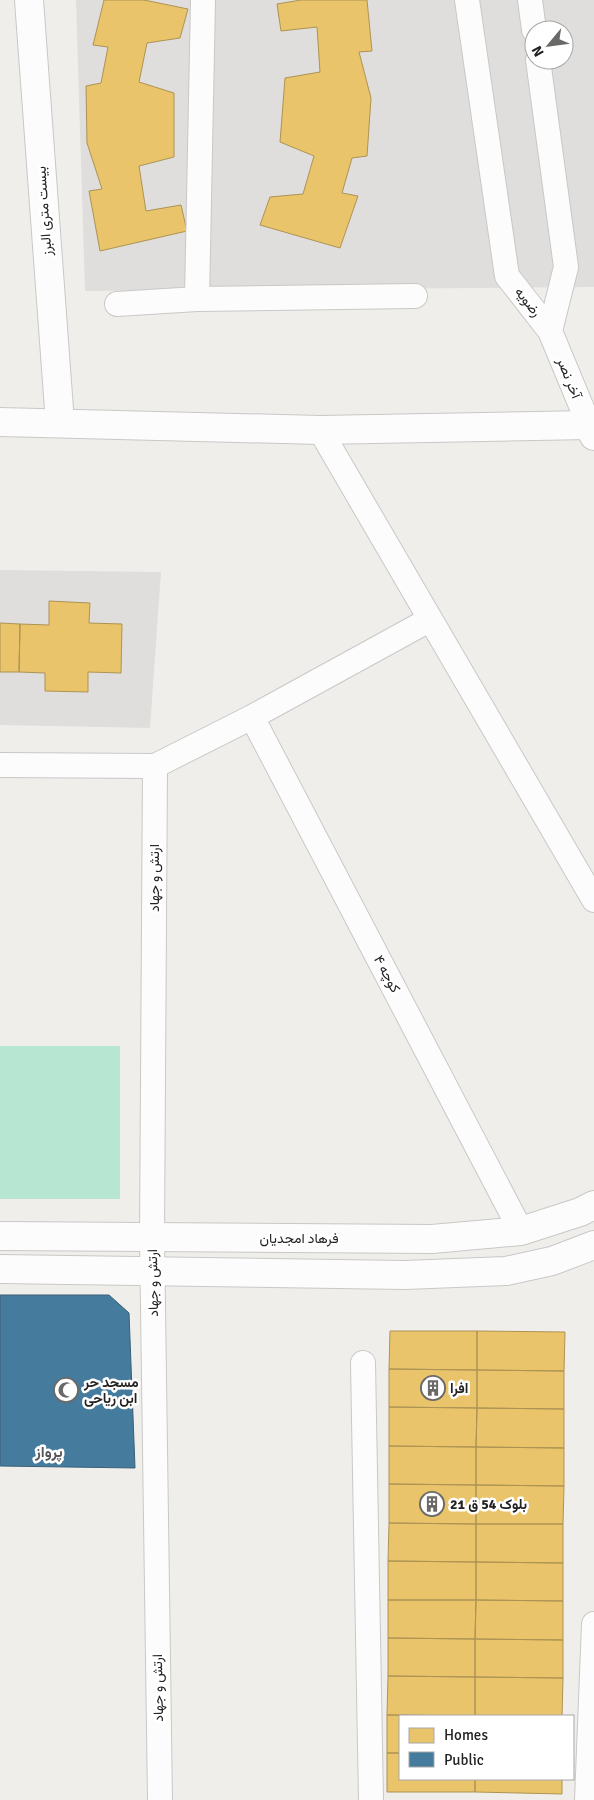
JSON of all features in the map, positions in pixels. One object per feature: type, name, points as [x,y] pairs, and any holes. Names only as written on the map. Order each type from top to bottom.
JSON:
[{"type":"street","name":"بیست متری البرز","points":[[29,0],[60,422]]},
{"type":"street","points":[[197,299],[204,0]]},
{"type":"street","name":"رضویه","points":[[467,0],[507,276],[550,331]]},
{"type":"street","points":[[530,0],[533,20]]},
{"type":"street","name":"رضویه","points":[[539,70],[566,267],[550,331]]},
{"type":"street","points":[[116,304],[197,299],[415,296]]},
{"type":"street","name":"آخر نصر","points":[[550,331],[591,430]]},
{"type":"street","points":[[0,422],[320,430],[591,430]]},
{"type":"street","points":[[320,430],[594,900]]},
{"type":"street","points":[[0,765],[155,766],[252,717],[430,620]]},
{"type":"street","name":"کوچه ۴","points":[[252,717],[521,1231]]},
{"type":"street","name":"ارتش و جهاد","points":[[155,766],[152,1237],[160,1800]]},
{"type":"street","name":"فرهاد امجدیان","points":[[0,1236],[432,1238],[521,1231],[580,1212],[594,1205]]},
{"type":"street","points":[[0,1269],[405,1275],[506,1271],[552,1261],[594,1245]]},
{"type":"street","points":[[363,1363],[371,1800]]},
{"type":"street","points":[[587,1800],[594,1624]]},
{"type":"shaded area","points":[[76,0],[594,0],[594,287],[85,291]]},
{"type":"shaded area","points":[[0,570],[161,572],[150,728],[0,725]]},
{"type":"green space","points":[[0,1046],[120,1046],[120,1199],[0,1199]]},
{"type":"building: Homes","points":[[104,0],[144,0],[188,9],[180,38],[147,43],[139,82],[174,93],[174,157],[139,166],[146,211],[181,205],[187,231],[100,251],[89,191],[102,189],[87,143],[86,86],[101,83],[108,47],[93,45]]},
{"type":"building: Homes","points":[[301,0],[367,0],[372,51],[359,52],[371,98],[367,156],[352,158],[342,193],[358,196],[340,248],[260,225],[270,197],[303,194],[314,156],[280,142],[285,78],[320,72],[317,27],[281,31],[277,4]]},
{"type":"building: Homes","points":[[49,601],[90,603],[89,623],[122,624],[121,673],[88,672],[88,692],[45,691],[45,673],[19,672],[20,624],[49,625]]},
{"type":"building: Homes","points":[[0,623],[20,624],[19,672],[0,672]]},
{"type":"building: Homes","points":[[390,1331],[477,1331],[477,1370],[389,1369]]},
{"type":"building: Homes","points":[[477,1331],[565,1332],[564,1371],[477,1370]]},
{"type":"building: Homes","name":"افرا","points":[[389,1369],[477,1370],[477,1408],[389,1407]]},
{"type":"building: Homes","points":[[477,1370],[564,1371],[564,1409],[477,1408]]},
{"type":"building: Homes","points":[[389,1407],[477,1408],[476,1447],[389,1446]]},
{"type":"building: Homes","points":[[477,1408],[564,1409],[564,1448],[476,1447]]},
{"type":"building: Homes","points":[[389,1446],[476,1447],[476,1485],[389,1484]]},
{"type":"building: Homes","points":[[476,1447],[564,1448],[564,1486],[476,1485]]},
{"type":"building: Homes","name":"بلوک 54 ق 21","points":[[389,1484],[476,1485],[476,1524],[389,1523]]},
{"type":"building: Homes","points":[[476,1485],[564,1486],[563,1524],[476,1524]]},
{"type":"building: Homes","points":[[389,1523],[476,1524],[476,1562],[388,1561]]},
{"type":"building: Homes","points":[[476,1524],[563,1524],[563,1563],[476,1562]]},
{"type":"building: Homes","points":[[388,1561],[476,1562],[476,1600],[388,1600]]},
{"type":"building: Homes","points":[[476,1562],[563,1563],[563,1601],[476,1600]]},
{"type":"building: Homes","points":[[388,1600],[476,1600],[475,1639],[388,1638]]},
{"type":"building: Homes","points":[[476,1600],[563,1601],[563,1640],[475,1639]]},
{"type":"building: Homes","points":[[388,1638],[475,1639],[475,1677],[388,1676]]},
{"type":"building: Homes","points":[[475,1639],[563,1640],[563,1678],[475,1677]]},
{"type":"building: Homes","points":[[388,1676],[475,1677],[475,1715],[387,1715]]},
{"type":"building: Homes","points":[[475,1677],[563,1678],[562,1715],[475,1715]]},
{"type":"building: Homes","points":[[387,1715],[399,1715],[399,1753],[387,1753]]},
{"type":"building: Homes","points":[[387,1753],[399,1753],[399,1780],[475,1780],[475,1792],[387,1792]]},
{"type":"building: Homes","points":[[475,1780],[562,1780],[562,1794],[475,1792]]},
{"type":"building: Public","name":"مسجد حر ابن ریاحی","points":[[0,1295],[109,1295],[129,1313],[135,1468],[0,1466]]},
{"type":"place","name":"افرا","points":[[433,1388]]},
{"type":"place","name":"مسجد حر ابن ریاحی","points":[[66,1390]]},
{"type":"place","name":"بلوک 54 ق 21","points":[[432,1504]]},
{"type":"district","name":"پرواز","points":[[49,1452]]}]
